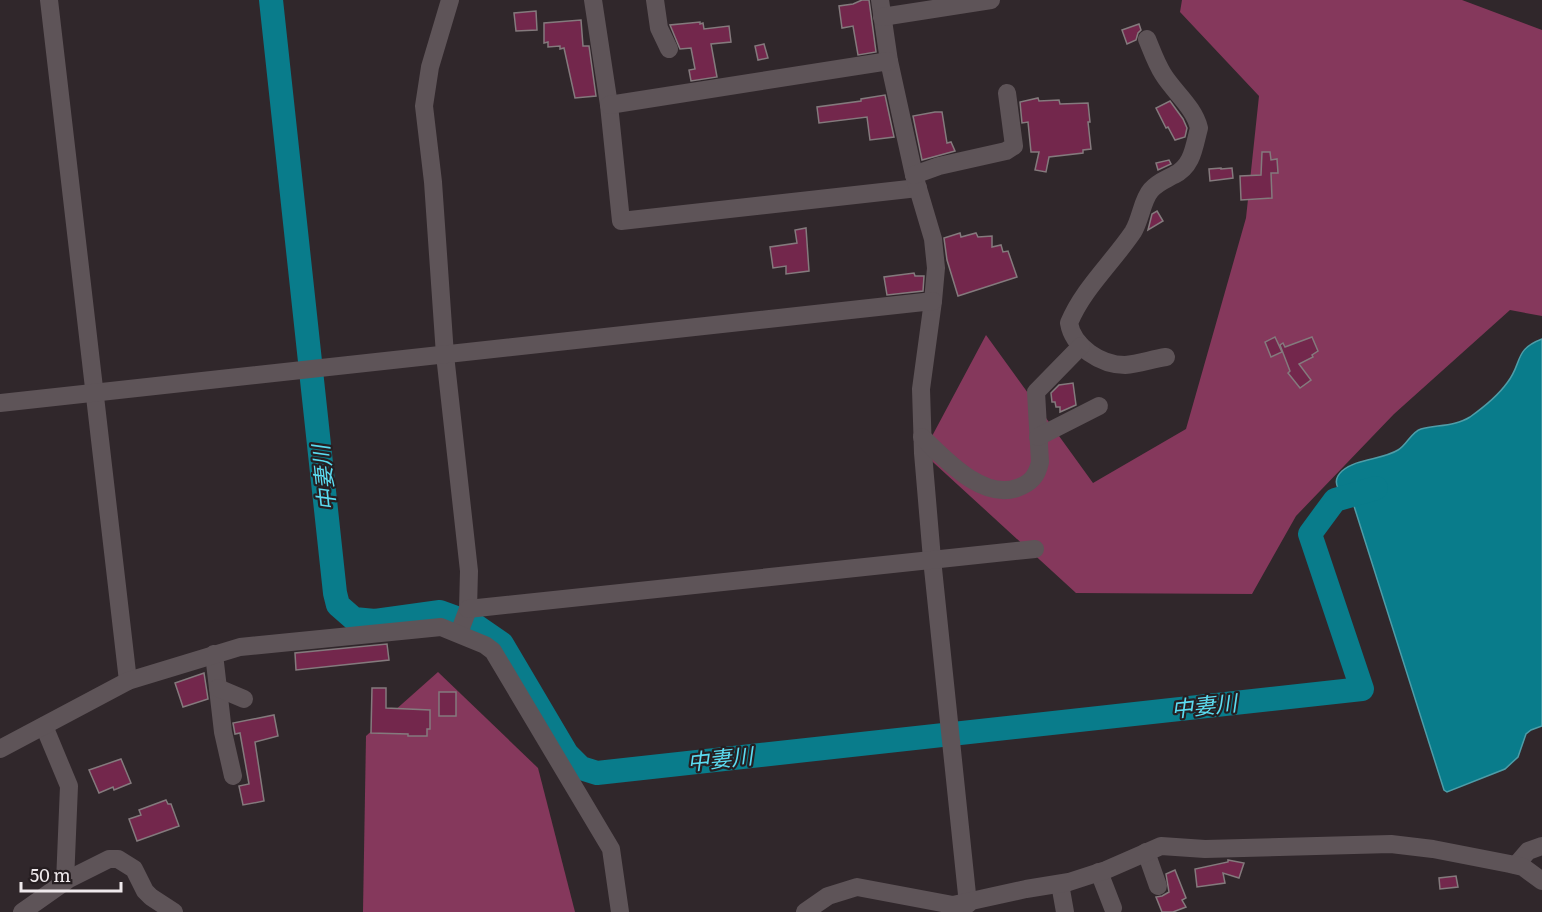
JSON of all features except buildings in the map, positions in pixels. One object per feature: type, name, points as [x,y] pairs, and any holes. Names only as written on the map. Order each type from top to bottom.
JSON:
[{"type":"street","points":[[49,0],[128,681]]},
{"type":"street","points":[[450,0],[430,67],[424,106],[433,182],[445,355],[469,571],[463,622]]},
{"type":"street","points":[[593,0],[609,105],[621,221],[916,182],[939,166],[1006,151],[1014,146],[1007,93]]},
{"type":"street","points":[[655,0],[659,28],[669,49]]},
{"type":"street","points":[[973,906],[950,734],[922,437],[921,389],[936,268],[933,239],[916,182],[889,61],[881,8],[991,0]]},
{"type":"street","points":[[1147,39],[1163,74],[1185,103],[1199,128],[1191,160],[1185,169],[1162,180],[1151,189],[1132,232],[1076,307],[1069,323],[1070,332],[1082,346],[1104,361],[1120,365],[1166,357]]},
{"type":"street","points":[[609,105],[889,61]]},
{"type":"street","points":[[0,403],[933,301]]},
{"type":"street","points":[[922,437],[960,472],[978,483],[996,489],[1011,490],[1030,482],[1038,471],[1040,462],[1036,392],[1082,346]]},
{"type":"street","points":[[1038,437],[1099,406]]},
{"type":"street","points":[[0,749],[128,681],[240,647],[441,627],[463,622],[932,559],[1035,549]]},
{"type":"street","points":[[463,622],[493,651],[608,843],[613,859],[620,912]]},
{"type":"street","points":[[214,654],[223,732],[233,776]]},
{"type":"street","points":[[218,688],[244,699]]},
{"type":"street","points":[[44,726],[69,786],[65,882]]},
{"type":"street","points":[[805,912],[828,896],[857,887],[954,906],[973,906],[1026,889],[1060,884],[1099,872],[1161,846],[1171,845],[1205,849],[1391,844],[1433,849],[1520,866],[1542,881]]},
{"type":"street","points":[[1520,866],[1528,851],[1542,846]]},
{"type":"street","points":[[1146,852],[1158,886]]},
{"type":"street","points":[[22,912],[65,882],[94,866],[118,859],[134,869],[145,891],[151,897],[174,912]]},
{"type":"street","points":[[1520,866],[1542,861]]},
{"type":"street","points":[[1099,872],[1113,908]]},
{"type":"street","points":[[1060,884],[1065,912]]},
{"type":"shaded area","points":[[1182,0],[1462,0],[1542,30],[1542,316],[1510,310],[1394,414],[1296,516],[1252,594],[1076,593],[923,453],[986,335],[1093,483],[1186,429],[1246,218],[1259,96],[1180,12]]},
{"type":"shaded area","points":[[438,672],[538,768],[575,912],[363,912],[366,736]]},
{"type":"water","points":[[1542,339],[1542,726],[1526,734],[1518,757],[1505,769],[1447,792],[1444,790],[1353,503],[1338,489],[1336,480],[1348,467],[1398,450],[1421,429],[1453,424],[1470,417],[1490,402],[1503,388],[1512,376],[1522,352]]},
{"type":"waterway","name":"中妻川","points":[[271,0],[338,605],[354,619],[375,621],[440,612],[473,624],[502,644],[567,754],[581,768],[597,773],[1362,689],[1310,534],[1335,500],[1376,488]]}]
